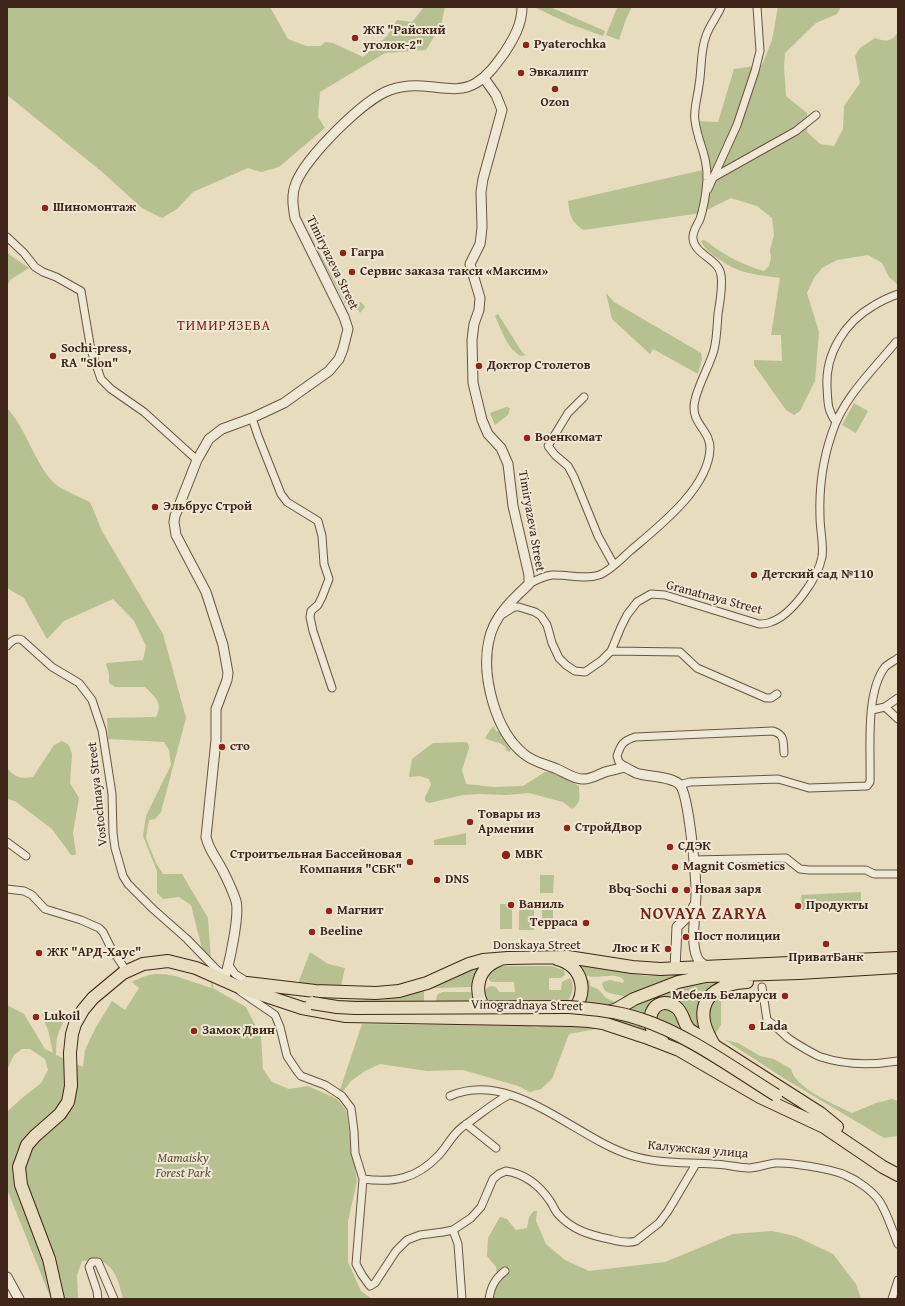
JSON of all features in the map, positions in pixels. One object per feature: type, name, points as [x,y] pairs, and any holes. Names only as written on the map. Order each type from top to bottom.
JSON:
[{"type":"main road","name":"Donskaya Street","points":[[226,979],[236,982],[315,991],[376,993],[399,991],[427,982],[469,964],[483,960],[508,958],[579,958],[632,967],[660,969],[898,958]]},
{"type":"main road","points":[[508,958],[496,960],[486,967],[480,977],[478,989],[480,1001],[487,1011],[497,1017],[509,1019]]},
{"type":"main road","points":[[551,958],[562,960],[572,967],[579,977],[582,989],[580,1000],[573,1011],[563,1017],[551,1020]]},
{"type":"main road","name":"Vinogradnaya Street","points":[[58,1299],[49,1259],[21,1186],[19,1175],[20,1167],[27,1146],[35,1136],[60,1114],[68,1102],[71,1086],[70,1053],[72,1034],[79,1017],[93,998],[119,977],[143,964],[168,961],[196,968],[226,979],[239,987],[302,1008],[346,1016],[589,1020],[603,1023],[679,1050],[760,1097],[824,1127],[898,1175]]},
{"type":"main road","points":[[551,1020],[609,1012],[653,991],[678,982],[706,976],[799,973],[898,967]]},
{"type":"main road","points":[[714,1045],[706,1028],[704,1016],[706,1003],[713,993],[724,986],[736,982],[767,980],[799,973]]},
{"type":"main road","points":[[226,979],[312,1003],[355,1008],[568,1007],[621,1013],[640,1019],[680,1036],[776,1095],[824,1127]]},
{"type":"main road","points":[[665,1044],[658,1039],[650,1024],[650,1017],[653,1011],[657,1006],[664,1003],[678,1009],[682,1015],[686,1027],[820,1114],[884,1167]]},
{"type":"street","name":"Timiryazeva Street","points":[[226,979],[236,919],[236,902],[223,872],[209,847],[206,837],[216,740],[216,709],[227,680],[228,673],[223,645],[206,592],[176,535],[174,522],[177,506],[197,460],[209,439],[222,429],[252,418],[284,403],[329,371],[339,359],[348,329],[344,317],[295,218],[292,204],[296,182],[301,173],[324,143],[369,102],[389,90],[411,85],[455,89],[465,88],[476,84],[484,78],[494,67],[515,35],[522,16],[522,7]]},
{"type":"street","name":"Timiryazeva Street","points":[[625,767],[582,780],[532,760],[522,753],[514,744],[494,710],[489,688],[487,653],[489,639],[496,621],[503,610],[529,584],[551,575],[586,577],[599,575],[614,565],[662,523],[685,500],[697,486],[710,455],[710,446],[707,437],[695,417],[693,408],[714,350],[721,300],[721,274],[720,270],[698,250],[694,243],[694,230],[699,220],[706,196],[706,161],[694,120],[701,54],[707,33],[721,7]]},
{"type":"street","points":[[706,196],[737,125],[755,71],[760,51],[756,7]]},
{"type":"street","name":"Timiryazeva Street","points":[[484,78],[496,95],[502,110],[483,179],[481,192],[482,227],[480,244],[470,264],[480,298],[479,310],[474,324],[472,340],[473,383],[482,420],[488,434],[501,448],[508,464],[513,506],[529,575],[529,584]]},
{"type":"street","points":[[714,177],[796,130],[816,115]]},
{"type":"street","points":[[7,237],[24,253],[35,267],[81,290],[91,350],[101,379],[111,389],[144,412],[197,460]]},
{"type":"street","points":[[836,422],[828,408],[827,384],[828,368],[839,339],[850,324],[872,306],[898,294]]},
{"type":"street","name":"Granatnaya Street","points":[[611,652],[627,615],[637,602],[651,594],[665,595],[759,624],[773,622],[798,602],[814,578],[823,555],[820,518],[823,476],[827,450],[836,422],[853,393],[896,342]]},
{"type":"street","points":[[584,397],[568,413],[548,446],[555,456],[568,466],[574,476],[598,536],[614,565]]},
{"type":"street","points":[[252,418],[260,443],[281,494],[287,502],[318,521],[322,536],[324,564],[329,579],[318,605],[311,612],[310,617],[312,631],[332,688]]},
{"type":"street","name":"Timiryazeva Street","points":[[496,621],[505,612],[514,607],[526,609],[541,616],[547,626],[552,643],[559,658],[575,671],[585,672],[611,652]]},
{"type":"street","name":"Vostochnaya Street","points":[[7,646],[15,639],[22,640],[52,667],[79,683],[92,700],[102,730],[112,794],[113,833],[123,876],[128,884],[153,909],[187,939],[226,979]]},
{"type":"street","points":[[611,652],[680,652],[697,668],[766,698],[771,698],[777,694]]},
{"type":"street","points":[[679,785],[690,782],[778,779],[809,788],[867,786],[870,782],[872,699],[878,680],[886,666],[898,658]]},
{"type":"street","points":[[872,710],[885,707],[898,698]]},
{"type":"street","points":[[885,707],[898,719]]},
{"type":"street","points":[[709,967],[701,963],[696,956],[694,948],[696,903],[694,860],[690,825],[684,794],[679,785],[672,780],[635,773],[619,762],[617,756],[621,746],[626,740],[635,737],[773,731],[779,733],[783,739],[784,753]]},
{"type":"street","points":[[7,842],[26,856]]},
{"type":"street","points":[[694,860],[786,858],[800,869],[866,870],[874,874],[898,874]]},
{"type":"street","points":[[7,889],[24,891],[32,895],[45,909],[81,920],[99,928],[103,932],[111,948],[127,972]]},
{"type":"street","points":[[675,969],[676,932],[678,925],[690,914],[696,903]]},
{"type":"street","points":[[684,920],[690,922],[694,926]]},
{"type":"street","points":[[228,964],[235,974],[251,984]]},
{"type":"street","points":[[226,979],[275,1015],[280,1027],[287,1056],[297,1071],[302,1076],[325,1085],[342,1096],[351,1108],[355,1153],[363,1179],[356,1264],[370,1286],[375,1283],[396,1250],[407,1240],[420,1235],[453,1230],[471,1218],[481,1207],[493,1179],[506,1171],[536,1184],[558,1214],[568,1224],[590,1235],[626,1243],[636,1241],[659,1223],[668,1211],[696,1164]]},
{"type":"street","points":[[762,987],[767,1020],[775,1024],[788,1038],[820,1057],[849,1063],[887,1063],[898,1061]]},
{"type":"street","name":"Калужская улица","points":[[450,1096],[462,1091],[484,1090],[509,1095],[540,1109],[599,1140],[608,1147],[631,1156],[654,1161],[713,1164],[749,1168],[777,1163],[814,1167],[844,1174],[861,1184],[880,1201],[898,1244]]},
{"type":"street","points":[[363,1179],[384,1182],[399,1180],[429,1165],[439,1155],[458,1130],[498,1100],[509,1095]]},
{"type":"street","points":[[466,1124],[496,1148]]},
{"type":"street","points":[[453,1230],[458,1244],[462,1299]]},
{"type":"street","points":[[98,1299],[97,1291],[89,1267],[92,1262],[98,1262],[114,1299]]},
{"type":"street","points":[[489,1299],[490,1288],[504,1271]]},
{"type":"street","points":[[7,1277],[19,1299]]},
{"type":"street","points":[[892,1299],[898,1280]]},
{"type":"green space","points":[[7,7],[270,7],[288,39],[306,46],[321,46],[325,42],[333,43],[363,57],[387,36],[397,20],[412,22],[424,7],[445,7],[441,25],[426,50],[385,53],[320,92],[318,117],[325,128],[279,167],[261,172],[248,168],[193,192],[177,209],[162,218],[142,208],[101,171],[7,95]]},
{"type":"green space","points":[[534,7],[550,7],[605,31],[603,36],[570,24]]},
{"type":"green space","points":[[615,7],[632,7],[619,40],[606,35],[617,8]]},
{"type":"green space","points":[[778,7],[841,7],[837,14],[816,23],[785,53],[784,67],[786,96],[807,113],[807,132],[820,144],[834,146],[843,129],[844,106],[860,83],[855,56],[860,48],[875,38],[882,40],[891,39],[898,32],[898,285],[889,277],[882,263],[868,255],[837,260],[822,268],[814,278],[807,293],[819,332],[815,381],[800,411],[794,415],[786,410],[754,365],[754,360],[782,361],[781,335],[771,335],[780,278],[746,272],[731,267],[709,252],[701,241],[706,241],[719,251],[741,263],[764,271],[769,266],[771,258],[770,250],[774,235],[772,218],[757,206],[731,198],[701,213],[583,230],[572,218],[568,201],[707,169],[693,121],[718,122],[734,69],[762,65],[772,40]]},
{"type":"green space","points":[[309,233],[344,298],[349,301],[349,304],[351,305],[361,302],[365,307],[360,313],[358,310],[349,310],[308,234]]},
{"type":"green space","points":[[7,253],[29,268],[10,280],[7,287]]},
{"type":"green space","points":[[606,293],[614,302],[701,353],[702,359],[698,374],[653,349],[650,354],[612,319]]},
{"type":"green space","points":[[498,314],[522,352],[526,355],[521,356],[516,353],[508,344],[495,316]]},
{"type":"green space","points":[[854,403],[868,411],[856,433],[842,425]]},
{"type":"green space","points":[[506,407],[510,408],[508,415],[495,425],[490,413]]},
{"type":"green space","name":"Mamaisky Forest Park","points":[[7,408],[20,426],[41,466],[54,483],[66,491],[90,502],[102,531],[163,634],[186,718],[161,812],[155,819],[149,820],[146,838],[156,863],[163,874],[182,874],[208,918],[213,988],[246,1007],[261,1037],[263,1069],[272,1082],[289,1089],[308,1086],[337,1099],[346,1110],[357,1181],[348,1221],[348,1262],[361,1291],[372,1299],[123,1299],[118,1281],[113,1271],[104,1263],[94,1260],[82,1261],[77,1275],[78,1299],[51,1299],[7,1189],[7,1112],[41,1083],[48,1070],[45,1059],[30,1049],[22,1049],[14,1055],[7,1070],[7,1005],[24,1014],[45,1049],[53,1053],[48,1030],[42,1015],[43,1013],[63,1016],[63,1022],[57,1037],[56,1055],[83,1067],[85,1050],[96,1027],[112,1001],[125,1010],[139,988],[132,982],[144,976],[163,974],[171,975],[212,988],[191,905],[179,897],[163,899],[157,893],[157,871],[143,836],[146,816],[171,765],[169,750],[164,742],[108,739],[107,718],[156,717],[159,708],[157,700],[145,687],[115,687],[109,683],[107,663],[143,660],[146,646],[134,621],[113,599],[64,621],[47,639],[24,598],[7,588]]},
{"type":"green space","points":[[493,726],[496,731],[500,732],[502,736],[500,738],[504,738],[511,749],[510,752],[505,750],[506,748],[501,744],[485,738]]},
{"type":"green space","points":[[62,741],[69,745],[72,754],[70,783],[79,798],[73,833],[75,855],[71,855],[52,829],[15,801],[7,799],[7,768],[18,777],[33,777],[54,745]]},
{"type":"green space","points":[[433,743],[468,743],[469,748],[462,770],[466,784],[494,787],[523,786],[545,772],[552,772],[579,786],[579,801],[572,809],[563,802],[529,793],[506,795],[463,795],[429,803],[425,801],[425,797],[431,785],[429,779],[420,776],[409,777],[412,759]]},
{"type":"green space","points":[[466,833],[466,845],[434,845],[434,840]]},
{"type":"green space","points":[[540,875],[554,875],[553,893],[540,893]]},
{"type":"green space","points":[[861,892],[861,907],[802,910],[801,895]]},
{"type":"green space","points":[[519,903],[534,903],[534,930],[519,930]]},
{"type":"green space","points":[[500,904],[512,904],[512,929],[500,929]]},
{"type":"green space","points":[[542,904],[553,904],[553,929],[542,929]]},
{"type":"green space","points":[[310,952],[328,964],[345,968],[341,985],[320,986],[299,984]]},
{"type":"green space","points":[[587,964],[647,976],[711,970],[717,973],[611,1009],[577,1006],[584,979],[590,981],[590,986],[598,989],[606,998],[618,1002],[625,1000],[625,997],[605,991],[602,984],[603,982],[610,980],[623,983],[624,981],[622,978],[618,976],[593,977],[584,975],[572,965]]},
{"type":"green space","points":[[484,965],[472,987],[435,988],[424,990],[424,1002],[336,1003],[337,1000],[381,1000],[404,995]]},
{"type":"green space","points":[[503,966],[551,966],[564,970],[565,975],[561,978],[549,978],[549,990],[561,990],[562,982],[570,978],[573,985],[571,995],[565,1005],[487,1001],[484,993],[490,986],[496,987],[499,992],[515,992],[514,982],[492,982],[489,980],[489,975],[493,970]]},
{"type":"green space","points":[[730,980],[731,982],[719,985],[700,1029],[692,1024],[687,1010],[681,1002],[672,997],[660,998],[648,1032],[596,1018],[669,991],[699,984]]},
{"type":"green space","points":[[442,992],[471,992],[477,1002],[435,1006],[437,995]]},
{"type":"green space","points":[[721,993],[721,1025],[714,1036],[708,1025],[709,1006]]},
{"type":"green space","points":[[663,1008],[673,1009],[686,1033],[655,1019],[656,1015]]},
{"type":"green space","points":[[362,1024],[531,1026],[544,1030],[531,1025],[597,1027],[596,1029],[569,1034],[552,1079],[541,1089],[530,1092],[518,1086],[463,1070],[427,1071],[380,1064],[365,1071],[351,1081],[337,1099]]},
{"type":"green space","points":[[725,1040],[738,1043],[760,1056],[774,1059],[791,1069],[794,1076],[808,1089],[826,1101],[852,1113],[876,1103],[892,1099],[898,1101],[898,1136],[884,1138],[785,1079]]},
{"type":"green space","points":[[534,1211],[537,1211],[536,1221],[546,1244],[565,1260],[589,1271],[665,1262],[733,1234],[772,1231],[795,1236],[833,1254],[856,1284],[861,1299],[487,1299],[497,1278],[496,1267],[487,1256],[488,1238],[500,1217],[507,1219],[516,1230],[527,1228],[529,1217]]},
{"type":"place","name":"ЖК \"Райский уголок-2\"","points":[[355,38]]},
{"type":"place","name":"Pyaterochka","points":[[526,45]]},
{"type":"place","name":"Эвкалипт","points":[[521,73]]},
{"type":"place","name":"Ozon","points":[[555,89]]},
{"type":"place","name":"Шиномонтаж","points":[[45,208]]},
{"type":"place","name":"Гагра","points":[[343,253]]},
{"type":"place","name":"Сервис заказа такси «Максим»","points":[[352,272]]},
{"type":"place","name":"Sochi-press, RA \"Slon\"","points":[[53,356]]},
{"type":"place","name":"Доктор Столетов","points":[[479,366]]},
{"type":"place","name":"Военкомат","points":[[527,438]]},
{"type":"place","name":"Эльбрус Строй","points":[[155,507]]},
{"type":"place","name":"Детский сад №110","points":[[754,575]]},
{"type":"place","name":"сто","points":[[222,747]]},
{"type":"place","name":"Товары из Армении","points":[[470,822]]},
{"type":"place","name":"СтройДвор","points":[[567,828]]},
{"type":"place","name":"СДЭК","points":[[670,847]]},
{"type":"place","name":"МВК","points":[[506,855]]},
{"type":"place","name":"Строитьельная Бассейновая Компания \"СБК\"","points":[[410,862]]},
{"type":"place","name":"Magnit Cosmetics","points":[[675,867]]},
{"type":"place","name":"DNS","points":[[437,880]]},
{"type":"place","name":"Bbq-Sochi","points":[[675,890]]},
{"type":"place","name":"Новая заря","points":[[687,890]]},
{"type":"place","name":"Ваниль","points":[[511,905]]},
{"type":"place","name":"Продукты","points":[[798,906]]},
{"type":"place","name":"Магнит","points":[[329,911]]},
{"type":"place","name":"Терраса","points":[[586,923]]},
{"type":"place","name":"Beeline","points":[[312,932]]},
{"type":"place","name":"Пост полиции","points":[[686,937]]},
{"type":"place","name":"ПриватБанк","points":[[826,944]]},
{"type":"place","name":"Люс и К","points":[[668,949]]},
{"type":"place","name":"ЖК \"АРД-Хаус\"","points":[[39,953]]},
{"type":"place","name":"Мебель Беларуси","points":[[785,996]]},
{"type":"place","name":"Lukoil","points":[[36,1017]]},
{"type":"place","name":"Lada","points":[[752,1027]]},
{"type":"place","name":"Замок Двин","points":[[194,1031]]},
{"type":"district","name":"ТИМИРЯЗЕВА","points":[[224,326]]},
{"type":"district","name":"NOVAYA ZARYA","points":[[704,915]]}]
